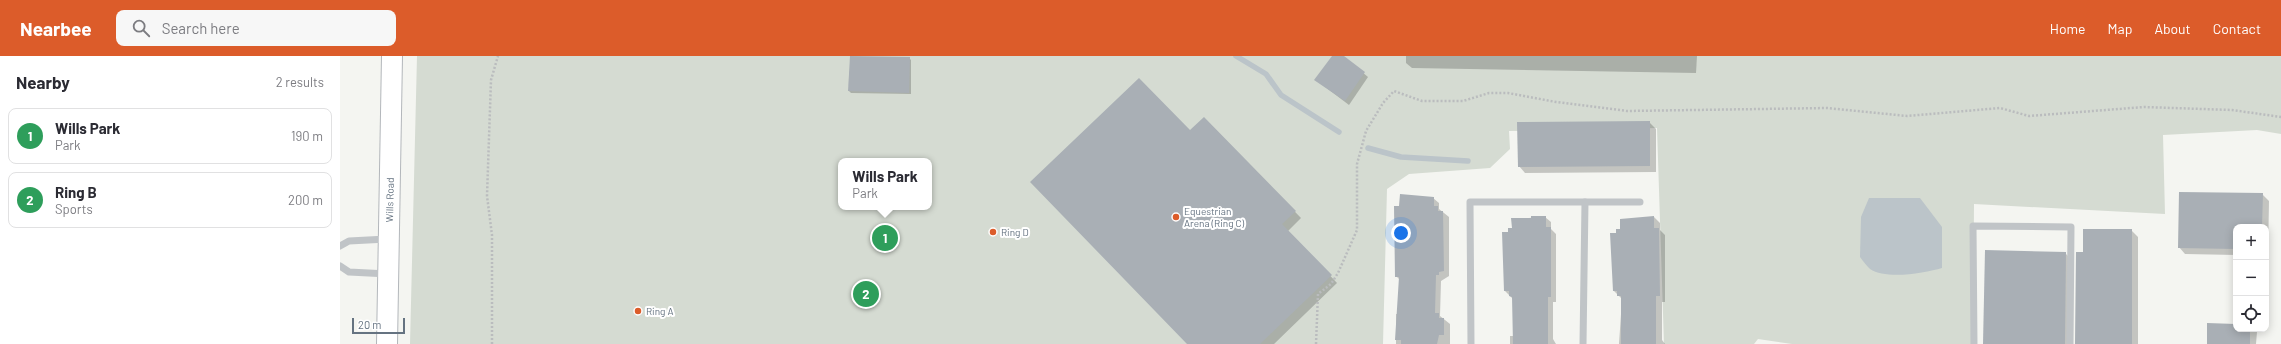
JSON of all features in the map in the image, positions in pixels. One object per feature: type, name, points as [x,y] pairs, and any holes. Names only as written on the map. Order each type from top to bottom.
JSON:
[{"type":"street","name":"Wills Road","points":[[387,344],[392,56]]},
{"type":"lane","points":[[1471,344],[1470,202],[1640,202]]},
{"type":"lane","points":[[1582,344],[1586,202]]},
{"type":"lane","points":[[1974,344],[1972,226],[2071,227],[2070,344]]},
{"type":"lane","points":[[340,246],[349,241],[389,239]]},
{"type":"lane","points":[[340,266],[349,272],[388,274]]},
{"type":"path","points":[[492,344],[492,235],[487,196],[491,80],[498,56]]},
{"type":"path","points":[[1316,344],[1318,294],[1331,284],[1338,273],[1357,230],[1357,164],[1366,131],[1383,103],[1394,91],[1422,101],[1463,102],[1489,93],[1508,94],[1627,111],[1827,108],[1907,116],[2000,108],[2030,116],[2144,107],[2232,110],[2281,117]]},
{"type":"shaded area","points":[[417,56],[2281,56],[2281,134],[2257,130],[2163,135],[2165,214],[1974,204],[1973,344],[1792,344],[1758,339],[1754,344],[1664,344],[1657,128],[1509,131],[1510,149],[1490,168],[1409,174],[1387,189],[1383,344],[410,344]]},
{"type":"shaded area","points":[[1869,198],[1920,198],[1942,227],[1942,268],[1926,272],[1895,275],[1877,272],[1870,269],[1860,257],[1861,217]]},
{"type":"building","points":[[850,56],[910,57],[909,93],[848,91]]},
{"type":"building","points":[[1332,56],[1344,56],[1365,72],[1345,101],[1314,80]]},
{"type":"building","name":"Equestrian Arena (Ring C)","points":[[1139,78],[1190,130],[1204,117],[1296,211],[1282,224],[1332,275],[1260,344],[1187,344],[1030,182]]},
{"type":"building","points":[[1650,121],[1650,166],[1518,167],[1517,122]]},
{"type":"building","points":[[2179,192],[2263,193],[2262,224],[2233,224],[2233,249],[2178,248]]},
{"type":"building","points":[[1400,194],[1434,197],[1434,206],[1438,206],[1438,211],[1443,211],[1444,271],[1439,272],[1439,275],[1436,275],[1435,313],[1439,313],[1439,318],[1444,318],[1444,335],[1439,335],[1437,344],[1401,344],[1401,340],[1395,340],[1399,277],[1395,277],[1394,206],[1399,206]]},
{"type":"building","points":[[1531,216],[1546,216],[1546,227],[1551,227],[1551,297],[1548,297],[1548,344],[1513,344],[1512,297],[1509,296],[1509,291],[1504,291],[1502,232],[1508,232],[1508,228],[1512,228],[1511,218],[1531,218]]},
{"type":"building","points":[[1654,216],[1654,228],[1659,228],[1660,296],[1656,296],[1656,344],[1621,344],[1621,296],[1617,296],[1617,291],[1613,291],[1610,233],[1616,233],[1616,229],[1620,229],[1620,219]]},
{"type":"building","points":[[2083,229],[2132,229],[2132,344],[2075,344],[2076,252],[2083,252]]},
{"type":"building","points":[[1985,250],[2066,252],[2065,344],[1983,344]]},
{"type":"building","points":[[2207,323],[2233,324],[2233,332],[2250,332],[2250,344],[2207,344]]},
{"type":"waterway","points":[[1236,56],[1266,74],[1281,95],[1339,132]]},
{"type":"waterway","points":[[1368,148],[1401,157],[1468,161]]},
{"type":"place","name":"Equestrian Arena (Ring C)","points":[[1176,217]]},
{"type":"place","name":"Ring D","points":[[993,232]]},
{"type":"place","name":"Wills Park","points":[[885,238]]},
{"type":"place","name":"Ring B","points":[[866,294]]},
{"type":"place","name":"Ring A","points":[[638,311]]}]
